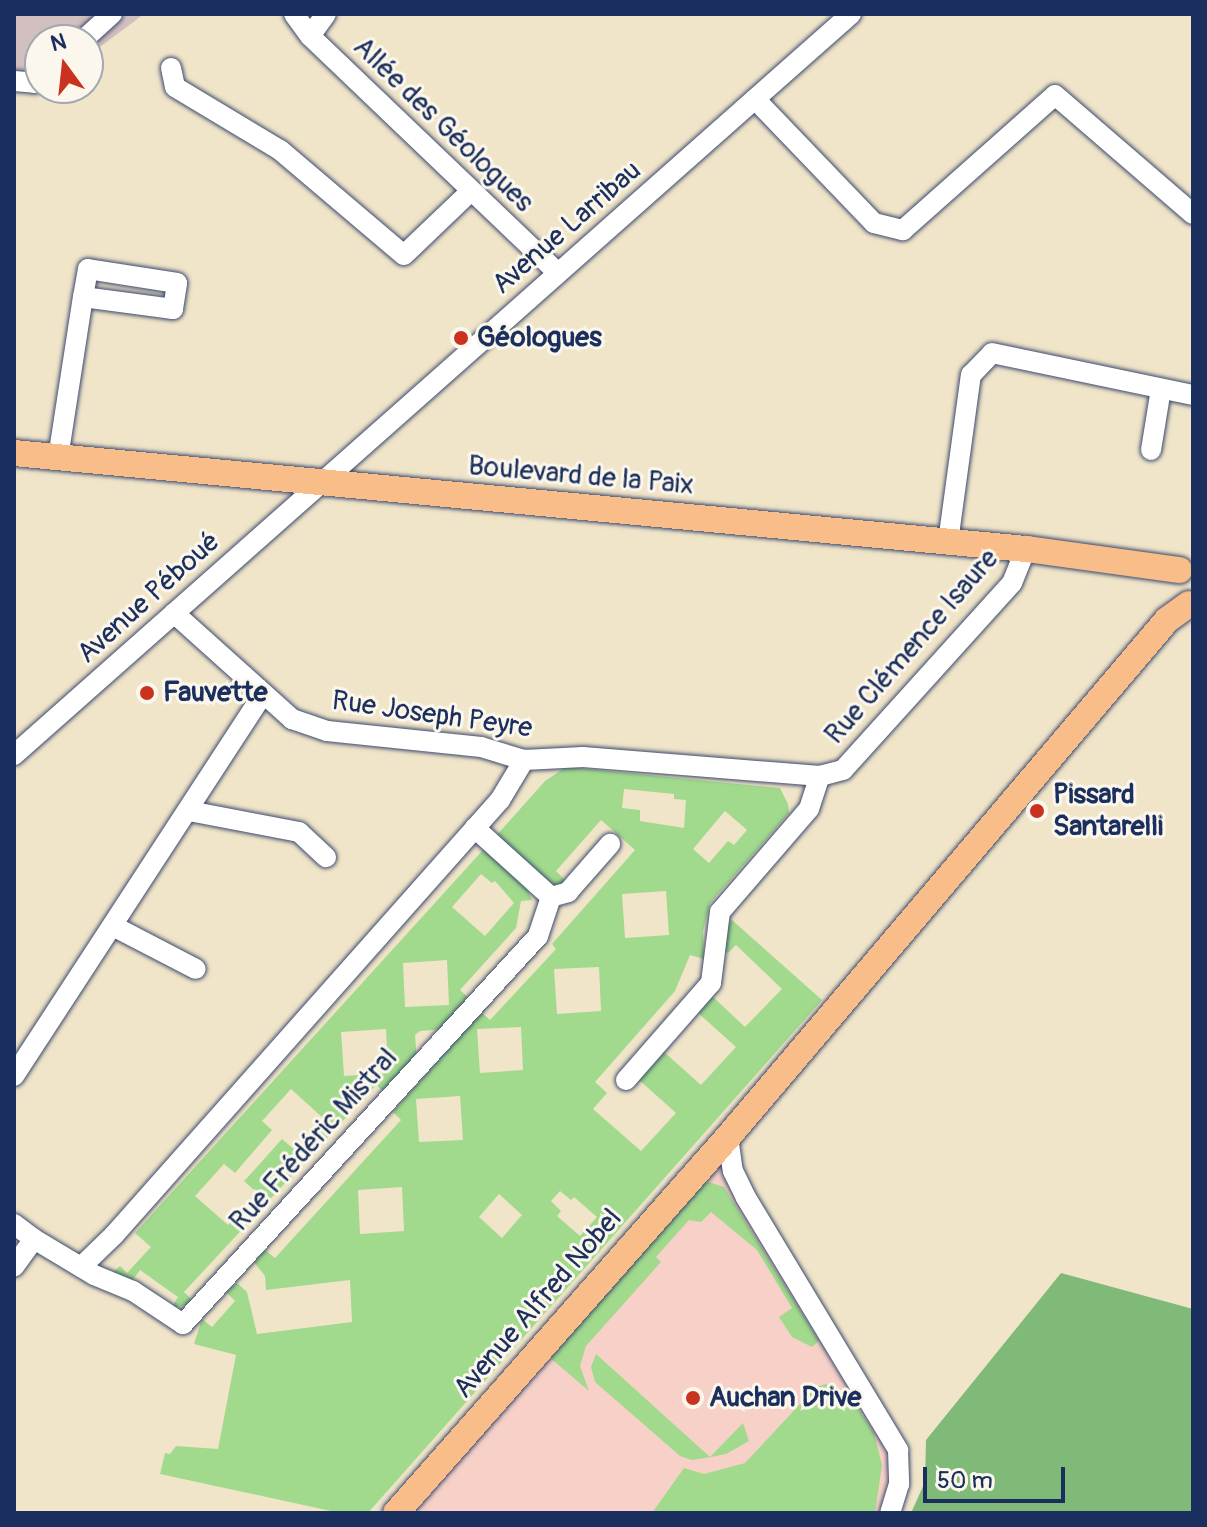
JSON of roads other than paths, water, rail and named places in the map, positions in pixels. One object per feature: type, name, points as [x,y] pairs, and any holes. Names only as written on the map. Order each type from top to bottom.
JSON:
[{"type":"main road","name":"Boulevard de la Paix","points":[[14,453],[1026,549],[1141,565],[1181,593]]},
{"type":"main road","name":"Avenue Alfred Nobel","points":[[396,1513],[728,1137],[1181,593]]},
{"type":"street","name":"Allée des Géologues","points":[[294,14],[310,36],[558,273]]},
{"type":"street","points":[[310,36],[326,14]]},
{"type":"street","name":"Avenue Larribau","points":[[320,483],[851,14]]},
{"type":"street","points":[[171,68],[175,87],[280,150],[404,255],[470,192]]},
{"type":"street","points":[[755,99],[874,223],[903,230],[1055,95],[1193,214]]},
{"type":"street","points":[[58,458],[83,297]]},
{"type":"street","points":[[948,542],[971,375],[992,353],[1193,395]]},
{"type":"street","points":[[1151,450],[1161,389]]},
{"type":"street","name":"Avenue Péboué","points":[[14,755],[320,483]]},
{"type":"street","name":"Rue Clémence Isaure","points":[[626,1080],[711,983],[720,912],[809,809],[820,776],[843,770],[1012,583],[1026,549]]},
{"type":"street","name":"Rue Joseph Peyre","points":[[174,613],[292,719],[327,731],[481,747],[524,760],[583,757],[820,776]]},
{"type":"street","points":[[14,1076],[262,695]]},
{"type":"street","points":[[81,1267],[114,1235],[500,800],[524,760]]},
{"type":"street","points":[[189,811],[299,832],[326,857]]},
{"type":"street","points":[[475,828],[551,897],[568,892],[610,844]]},
{"type":"street","name":"Rue Frédéric Mistral","points":[[14,1224],[81,1267],[133,1291],[183,1324],[538,936],[551,897]]},
{"type":"street","points":[[113,926],[196,969]]},
{"type":"street","points":[[728,1137],[733,1171],[745,1196],[898,1450],[899,1484],[890,1513]]},
{"type":"street","points":[[14,1267],[34,1239]]},
{"type":"place","name":"Géologues","points":[[461,338]]},
{"type":"place","name":"Fauvette","points":[[147,693]]},
{"type":"place","name":"Pissard Santarelli","points":[[1037,811]]},
{"type":"place","name":"Auchan Drive","points":[[693,1398]]}]
